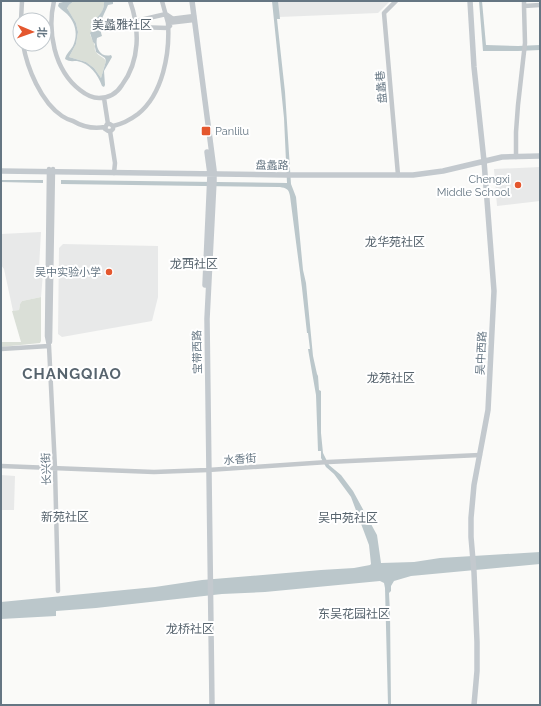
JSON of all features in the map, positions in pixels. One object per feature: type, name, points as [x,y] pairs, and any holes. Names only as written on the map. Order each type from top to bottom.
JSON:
[{"type":"main road","name":"宝带西路","points":[[189,1],[212,172],[207,319],[208,578],[212,705]]},
{"type":"main road","name":"宝带西路","points":[[192,1],[192,18]]},
{"type":"main road","name":"吴中西路","points":[[466,1],[471,67],[483,160]]},
{"type":"main road","name":"吴中西路","points":[[470,1],[474,67],[483,160],[491,291],[485,406],[471,510],[470,554],[477,642],[474,705]]},
{"type":"main road","name":"盘蠡路","points":[[1,168],[114,171],[430,174],[443,172],[483,160],[540,153]]},
{"type":"main road","name":"盘蠡路","points":[[516,155],[540,156]]},
{"type":"main road","name":"盘蠡路","points":[[1,171],[51,170]]},
{"type":"main road","name":"吴中西路","points":[[471,705],[474,671],[472,572]]},
{"type":"main road","name":"宝带西路","points":[[208,705],[209,598]]},
{"type":"street","points":[[21,12],[22,1]]},
{"type":"street","points":[[54,1],[51,27],[56,52],[62,68],[74,85],[86,94],[99,98],[104,98],[120,89],[133,64],[137,44],[136,24],[130,1]]},
{"type":"street","points":[[25,52],[28,63],[42,94],[61,115],[80,125],[91,128],[123,123],[139,113],[158,87],[165,62],[169,21],[162,1]]},
{"type":"street","name":"盘蠡巷","points":[[396,1],[384,13],[398,174]]},
{"type":"street","points":[[516,155],[518,105],[525,52],[524,3],[540,6]]},
{"type":"street","points":[[136,24],[192,18]]},
{"type":"street","points":[[136,24],[169,21]]},
{"type":"street","points":[[104,98],[109,126],[112,130],[110,131],[114,171]]},
{"type":"street","name":"长兴街","points":[[51,170],[48,336],[55,468],[58,591]]},
{"type":"street","points":[[1,349],[49,346]]},
{"type":"street","name":"水香街","points":[[1,466],[154,472],[478,455]]},
{"type":"shaded area","points":[[74,1],[104,1],[102,12],[90,25],[93,29],[90,34],[95,44],[95,50],[106,61],[101,78],[94,68],[86,62],[69,57],[76,44],[78,32],[76,23],[67,7]]},
{"type":"shaded area","points":[[74,1],[67,8],[76,23],[78,32],[76,44],[69,57],[86,62],[94,68],[101,78],[106,61],[105,58],[96,52],[95,44],[90,33],[93,28],[90,25],[102,12],[104,1],[113,1],[113,4],[108,5],[103,17],[101,24],[102,36],[97,38],[99,51],[104,55],[111,55],[112,57],[104,71],[104,87],[93,70],[86,64],[65,59],[75,42],[76,33],[70,18],[58,6],[59,3]]},
{"type":"shaded area","points":[[272,1],[278,1],[280,19],[277,19],[285,92],[291,184],[296,197],[313,356],[318,376],[319,390],[321,391],[321,433],[323,453],[329,465],[341,475],[353,491],[377,535],[381,563],[414,562],[440,558],[540,552],[540,564],[411,576],[394,581],[389,593],[391,705],[388,705],[385,588],[384,583],[380,581],[265,592],[222,594],[56,611],[56,616],[1,619],[1,602],[155,587],[202,580],[354,568],[371,564],[369,545],[351,497],[334,474],[326,467],[321,458],[321,451],[318,451],[316,395],[308,349],[310,349],[290,194],[288,190],[280,187],[61,184],[61,180],[287,183],[284,118]]},
{"type":"shaded area","points":[[278,1],[390,1],[378,13],[279,17]]},
{"type":"shaded area","points":[[479,1],[482,1],[486,45],[540,45],[540,50],[483,51]]},
{"type":"shaded area","name":"Chengxi Middle School","points":[[540,167],[540,201],[497,206],[494,169]]},
{"type":"shaded area","points":[[1,180],[43,180],[43,183],[1,182]]},
{"type":"shaded area","points":[[41,232],[39,268],[43,273],[41,297],[22,301],[19,310],[13,311],[4,269],[1,265],[1,234]]},
{"type":"shaded area","name":"吴中实验小学","points":[[63,244],[158,246],[158,297],[152,321],[62,337],[58,334],[59,248]]},
{"type":"shaded area","points":[[41,297],[40,343],[1,347],[1,342],[21,342],[12,311],[19,310],[22,301]]},
{"type":"shaded area","points":[[1,475],[15,476],[14,510],[1,510]]},
{"type":"place","name":"Panlilu","points":[[206,131]]},
{"type":"place","name":"Chengxi Middle School","points":[[518,185]]},
{"type":"place","name":"吴中实验小学","points":[[109,272]]},
{"type":"district","name":"美蠡雅社区","points":[[122,25]]},
{"type":"district","name":"龙华苑社区","points":[[395,242]]},
{"type":"district","name":"龙西社区","points":[[194,264]]},
{"type":"district","name":"CHANGQIAO","points":[[72,374]]},
{"type":"district","name":"龙苑社区","points":[[391,378]]},
{"type":"district","name":"新苑社区","points":[[65,517]]},
{"type":"district","name":"吴中苑社区","points":[[348,518]]},
{"type":"district","name":"东吴花园社区","points":[[354,614]]},
{"type":"district","name":"龙桥社区","points":[[190,629]]}]
